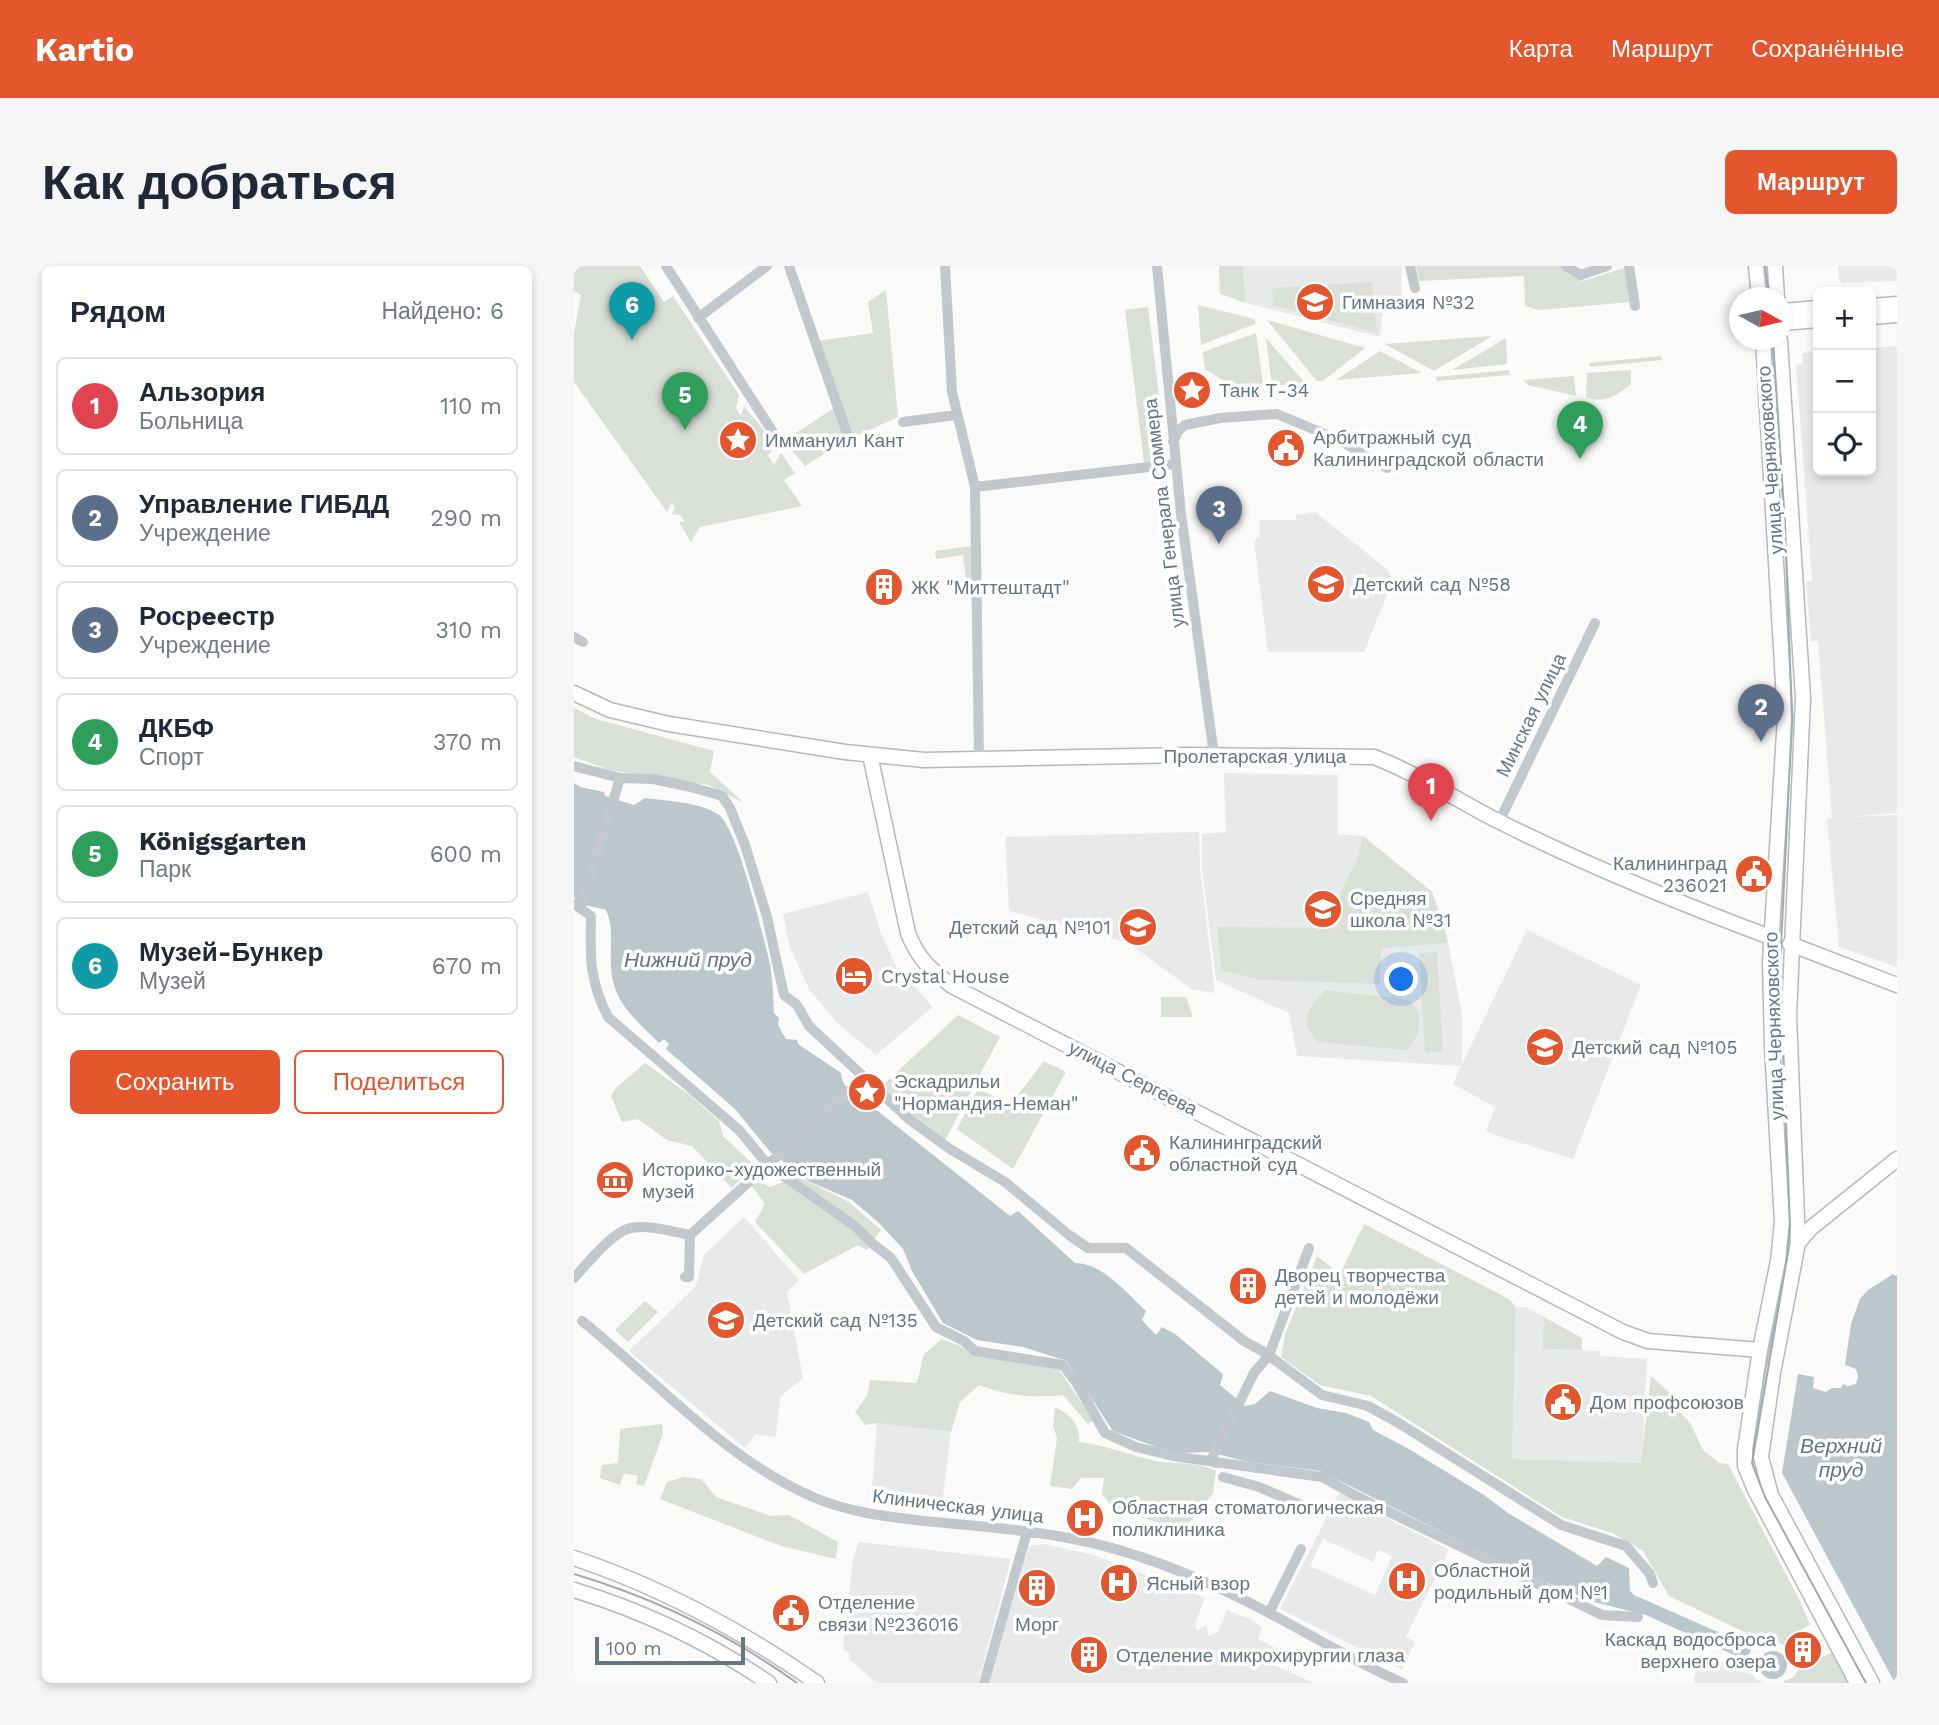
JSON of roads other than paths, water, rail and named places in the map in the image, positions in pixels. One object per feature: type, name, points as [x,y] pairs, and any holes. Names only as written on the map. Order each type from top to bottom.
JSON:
[{"type":"main road","points":[[1756,266],[1758,287]]},
{"type":"main road","points":[[1775,266],[1776,287]]},
{"type":"main road","points":[[1876,306],[1897,304]]},
{"type":"main road","points":[[1792,310],[1813,308]]},
{"type":"main road","points":[[1876,317],[1897,315]]},
{"type":"main road","points":[[1792,322],[1813,320]]},
{"type":"main road","name":"улица Черняховского","points":[[1764,350],[1785,717],[1770,937],[1772,1047],[1782,1237],[1760,1350],[1745,1449],[1748,1475],[1857,1683]]},
{"type":"main road","name":"улица Черняховского","points":[[1781,350],[1801,651],[1802,746],[1788,1016],[1798,1243],[1777,1352],[1761,1457],[1771,1495],[1872,1683]]},
{"type":"main road","name":"Пролетарская улица","points":[[574,693],[610,710],[631,716],[870,755],[924,760],[1214,755],[1374,758],[1395,766],[1499,822],[1638,884],[1897,985]]},
{"type":"main road","name":"улица Сергеева","points":[[870,755],[908,933],[916,953],[929,968],[952,986],[1623,1332],[1648,1341],[1777,1352]]},
{"type":"main road","points":[[1777,819],[1799,821]]},
{"type":"main road","points":[[1798,1243],[1811,1228],[1897,1159]]},
{"type":"main road","points":[[574,1558],[646,1585],[690,1607],[778,1656],[817,1683]]},
{"type":"main road","points":[[574,1590],[619,1605],[675,1629],[769,1683]]},
{"type":"street","points":[[666,266],[778,440]]},
{"type":"street","points":[[698,318],[767,266]]},
{"type":"street","points":[[789,266],[852,445]]},
{"type":"street","points":[[945,266],[951,392],[975,487],[979,760]]},
{"type":"street","name":"улица Генерала Соммера","points":[[1157,266],[1172,443],[1214,755]]},
{"type":"street","points":[[1410,266],[1415,288]]},
{"type":"street","points":[[1566,266],[1581,275],[1608,266]]},
{"type":"street","points":[[1629,266],[1635,306]]},
{"type":"street","points":[[1172,443],[1178,430],[1185,425],[1256,414],[1277,414],[1337,439],[1387,468]]},
{"type":"street","points":[[904,422],[956,415]]},
{"type":"street","points":[[975,487],[1175,464]]},
{"type":"street","name":"Минская улица","points":[[1499,822],[1595,623]]},
{"type":"street","points":[[574,766],[620,778],[653,779],[722,796],[730,808],[745,845],[767,917],[784,995],[797,1005],[809,1026],[910,1120],[945,1146],[1005,1182],[1069,1236],[1088,1248],[1126,1248],[1244,1341],[1269,1355],[1322,1395],[1368,1405],[1561,1525],[1626,1546],[1650,1574],[1653,1583]]},
{"type":"street","points":[[620,778],[577,905],[590,916],[591,970],[596,994],[608,1017],[772,1161],[891,1258],[936,1326],[964,1341],[975,1351],[1062,1365],[1076,1382],[1105,1433],[1136,1447],[1173,1456],[1322,1477],[1602,1615],[1637,1618]]},
{"type":"street","points":[[685,1277],[689,1277],[690,1235],[854,1087]]},
{"type":"street","points":[[574,1278],[610,1241],[630,1227],[690,1235]]},
{"type":"street","points":[[1211,1460],[1254,1373],[1269,1355],[1309,1248]]},
{"type":"street","name":"Клиническая улица","points":[[583,1321],[687,1414],[768,1475],[814,1498],[888,1517],[1079,1540],[1178,1570],[1269,1613],[1361,1664],[1403,1683]]},
{"type":"street","points":[[1211,1460],[1224,1473],[1313,1510]]},
{"type":"street","points":[[984,1683],[1027,1532]]},
{"type":"street","points":[[1269,1613],[1301,1549]]},
{"type":"water","name":"Нижний пруд","points":[[574,783],[634,805],[645,798],[673,801],[692,804],[718,814],[733,838],[748,882],[770,966],[774,1013],[779,1018],[778,1025],[786,1039],[797,1040],[798,1044],[841,1073],[844,1084],[852,1093],[858,1098],[864,1096],[874,1108],[1010,1216],[1018,1211],[1075,1263],[1095,1268],[1114,1280],[1146,1311],[1142,1320],[1156,1335],[1162,1327],[1175,1334],[1223,1374],[1220,1385],[1245,1406],[1255,1404],[1270,1391],[1317,1408],[1346,1413],[1369,1422],[1373,1430],[1409,1449],[1597,1566],[1606,1557],[1629,1568],[1630,1591],[1634,1595],[1752,1647],[1747,1661],[1646,1615],[1594,1602],[1524,1573],[1320,1471],[1244,1461],[1210,1452],[1173,1453],[1113,1431],[1067,1361],[1023,1347],[977,1340],[943,1323],[912,1271],[903,1249],[879,1223],[852,1200],[808,1181],[802,1173],[793,1171],[771,1153],[735,1109],[666,1049],[669,1044],[664,1039],[659,1043],[626,1009],[612,978],[611,930],[606,910],[577,903],[574,896]]},
{"type":"water","name":"Верхний пруд","points":[[1893,1274],[1897,1275],[1897,1683],[1782,1473],[1798,1374],[1814,1377],[1813,1388],[1826,1392],[1832,1388],[1841,1388],[1843,1384],[1856,1384],[1856,1369],[1845,1365],[1851,1324],[1860,1299],[1868,1290]]},
{"type":"water","points":[[1773,1651],[1783,1655],[1787,1665],[1783,1675],[1773,1679],[1763,1675],[1759,1665],[1763,1655]]},
{"type":"tram line","points":[[1765,266],[1768,287]]},
{"type":"tram line","points":[[1774,350],[1785,524],[1792,720],[1780,966],[1790,1225],[1787,1258],[1752,1463],[1765,1497],[1866,1683]]},
{"type":"tram line","points":[[574,1574],[633,1594],[690,1619],[745,1649],[797,1683]]},
{"type":"place","name":"Гимназия №32","points":[[1315,302]]},
{"type":"place","name":"Музей-Бункер","points":[[632,340]]},
{"type":"place","name":"Танк Т-34","points":[[1192,390]]},
{"type":"place","name":"Königsgarten","points":[[685,430]]},
{"type":"place","name":"Иммануил Кант","points":[[738,440]]},
{"type":"place","name":"Арбитражный суд Калининградской области","points":[[1286,448]]},
{"type":"place","name":"ДКБФ","points":[[1580,459]]},
{"type":"place","name":"Росрeeстр","points":[[1219,544]]},
{"type":"place","name":"Детский сад №58","points":[[1326,584]]},
{"type":"place","name":"ЖК \"Миттештадт\"","points":[[884,587]]},
{"type":"place","name":"Управление ГИБДД","points":[[1761,742]]},
{"type":"place","name":"Альзория","points":[[1431,821]]},
{"type":"place","name":"Калининград 236021","points":[[1754,874]]},
{"type":"place","name":"Средняя школа №31","points":[[1323,909]]},
{"type":"place","name":"Детский сад №101","points":[[1138,927]]},
{"type":"place","name":"Crystal House","points":[[854,976]]},
{"type":"place","name":"Детский сад №105","points":[[1545,1047]]},
{"type":"place","name":"Эскадрильи \"Нормандия-Неман\"","points":[[867,1092]]},
{"type":"place","name":"Калининградский областной суд","points":[[1142,1153]]},
{"type":"place","name":"Историко-художественный музей","points":[[615,1180]]},
{"type":"place","name":"Дворец творчества детей и молодёжи","points":[[1248,1286]]},
{"type":"place","name":"Детский сад №135","points":[[726,1320]]},
{"type":"place","name":"Дом профсоюзов","points":[[1563,1402]]},
{"type":"place","name":"Областная стоматологическая поликлиника","points":[[1085,1518]]},
{"type":"place","name":"Областной родильный дом №1","points":[[1407,1581]]},
{"type":"place","name":"Ясный взор","points":[[1119,1583]]},
{"type":"place","name":"Морг","points":[[1037,1588]]},
{"type":"place","name":"Отделение связи №236016","points":[[791,1613]]},
{"type":"place","name":"Каскад водосброса верхнего озера","points":[[1803,1650]]},
{"type":"place","name":"Отделение микрохирургии глаза","points":[[1089,1655]]}]
